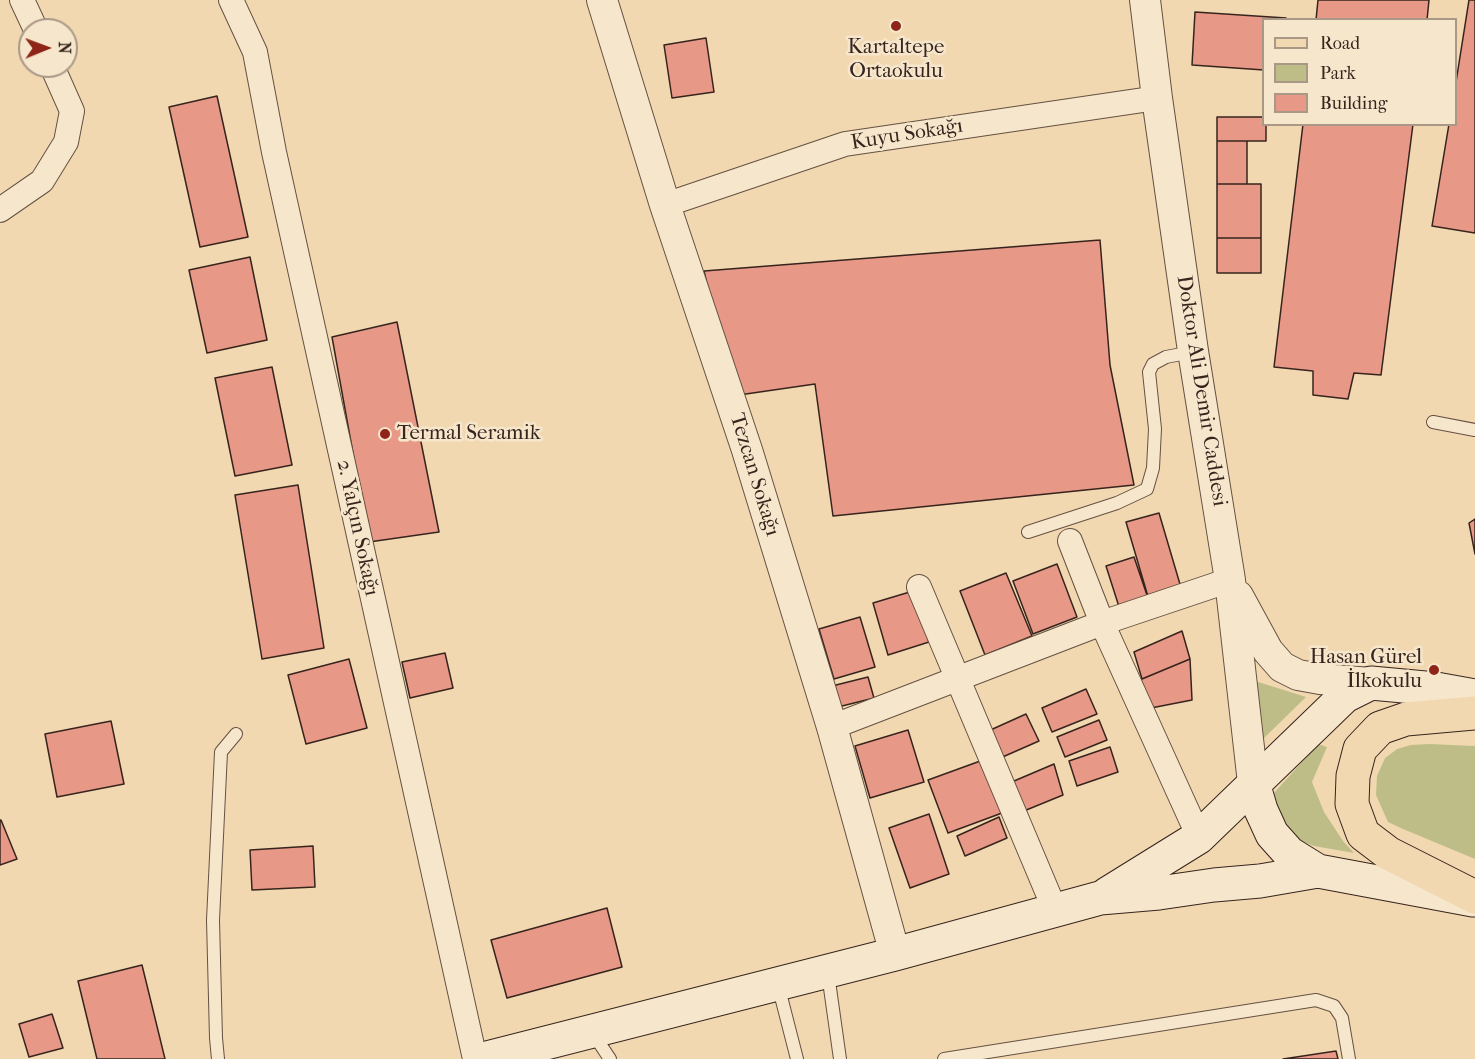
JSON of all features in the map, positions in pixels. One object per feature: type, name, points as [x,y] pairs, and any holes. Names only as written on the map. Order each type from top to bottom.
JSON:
[{"type":"main road","points":[[1100,898],[1199,837],[1345,696],[1371,683],[1436,689],[1475,696]]},
{"type":"main road","points":[[1475,713],[1406,719],[1380,728],[1360,749],[1353,776],[1352,804],[1363,834],[1388,853],[1475,899]]},
{"type":"main road","points":[[1253,783],[1261,810],[1272,834],[1289,854],[1318,872]]},
{"type":"main road","points":[[483,1059],[895,954],[1100,898],[1260,881],[1318,872],[1475,899]]},
{"type":"street","points":[[22,0],[30,18]]},
{"type":"street","name":"2. Yalçın Sokağı","points":[[231,0],[255,52],[274,152],[475,1059]]},
{"type":"street","name":"Tezcan Sokağı","points":[[602,0],[665,205],[747,450],[831,727],[895,954]]},
{"type":"street","name":"Doktor Ali Demir Caddesi","points":[[1145,0],[1193,351],[1230,580],[1253,783]]},
{"type":"street","points":[[0,210],[42,181],[66,142],[72,111],[57,78]]},
{"type":"street","name":"Kuyu Sokağı","points":[[665,205],[845,144],[1157,98]]},
{"type":"street","points":[[1070,541],[1102,623],[1199,837]]},
{"type":"street","points":[[831,727],[1102,623],[1230,580],[1268,651],[1282,668],[1298,675],[1320,679],[1371,683]]},
{"type":"street","points":[[919,586],[1055,910]]},
{"type":"lane","points":[[1028,532],[1117,503],[1147,489],[1153,468],[1155,429],[1149,372],[1153,364],[1166,357],[1193,351]]},
{"type":"lane","points":[[1433,422],[1475,430]]},
{"type":"lane","points":[[218,1059],[213,920],[221,752],[236,734]]},
{"type":"lane","points":[[827,971],[840,1059]]},
{"type":"lane","points":[[777,984],[797,1059]]},
{"type":"lane","points":[[944,1059],[1316,1000],[1334,1006],[1342,1018],[1349,1059]]},
{"type":"lane","points":[[591,1031],[610,1059]]},
{"type":"green space","points":[[1255,681],[1306,697],[1261,741]]},
{"type":"green space","points":[[1318,744],[1327,747],[1312,782],[1324,812],[1354,853],[1314,846],[1288,836],[1269,811],[1274,793]]},
{"type":"green space","points":[[1429,744],[1475,746],[1475,859],[1388,822],[1376,795],[1377,776],[1385,758],[1397,749]]},
{"type":"building","points":[[1318,0],[1429,0],[1427,18],[1316,18]]},
{"type":"building","points":[[1469,0],[1475,0],[1475,233],[1432,226],[1449,126],[1457,126],[1457,76]]},
{"type":"building","points":[[1195,12],[1286,18],[1262,18],[1262,70],[1192,65]]},
{"type":"building","points":[[706,38],[714,92],[672,98],[664,45]]},
{"type":"building","points":[[217,96],[248,237],[200,247],[169,107]]},
{"type":"building","points":[[1217,117],[1262,117],[1262,126],[1266,126],[1266,141],[1217,141]]},
{"type":"building","points":[[1303,126],[1413,126],[1381,375],[1354,373],[1348,399],[1313,395],[1313,371],[1274,367]]},
{"type":"building","points":[[1217,141],[1247,141],[1247,184],[1217,184]]},
{"type":"building","points":[[1217,184],[1261,184],[1261,238],[1217,238]]},
{"type":"building","points":[[1217,238],[1261,238],[1261,273],[1217,273]]},
{"type":"building","points":[[1100,240],[1110,365],[1134,485],[833,516],[815,384],[732,396],[704,271]]},
{"type":"building","points":[[250,257],[267,340],[207,353],[189,270]]},
{"type":"building","name":"Termal Seramik","points":[[397,322],[439,532],[369,542],[332,337]]},
{"type":"building","points":[[272,367],[292,465],[235,476],[215,378]]},
{"type":"building","points":[[298,485],[324,648],[262,659],[235,495]]},
{"type":"building","points":[[1159,513],[1182,591],[1149,600],[1126,522]]},
{"type":"building","points":[[1475,519],[1475,554],[1469,523]]},
{"type":"building","points":[[1134,557],[1150,604],[1121,613],[1106,566]]},
{"type":"building","points":[[1057,564],[1077,617],[1033,634],[1013,581]]},
{"type":"building","points":[[1006,573],[1032,636],[985,655],[960,591]]},
{"type":"building","points":[[913,591],[929,642],[888,655],[873,603]]},
{"type":"building","points":[[860,617],[875,667],[834,679],[819,629]]},
{"type":"building","points":[[1182,631],[1190,659],[1142,679],[1134,652]]},
{"type":"building","points":[[445,653],[453,688],[410,698],[402,662]]},
{"type":"building","points":[[349,659],[367,728],[306,744],[288,675]]},
{"type":"building","points":[[1190,659],[1192,700],[1151,708],[1137,681]]},
{"type":"building","points":[[868,677],[874,698],[838,707],[832,686]]},
{"type":"building","points":[[1086,689],[1097,714],[1052,732],[1042,708]]},
{"type":"building","points":[[1026,714],[1039,741],[998,759],[986,732]]},
{"type":"building","points":[[1099,720],[1107,740],[1065,757],[1057,737]]},
{"type":"building","points":[[111,721],[124,784],[57,797],[45,734]]},
{"type":"building","points":[[908,730],[924,782],[870,798],[855,746]]},
{"type":"building","points":[[1110,747],[1118,772],[1077,786],[1069,761]]},
{"type":"building","points":[[983,760],[1002,813],[948,833],[928,780]]},
{"type":"building","points":[[1054,764],[1063,795],[1019,813],[1007,784]]},
{"type":"building","points":[[929,814],[949,874],[910,888],[889,828]]},
{"type":"building","points":[[999,817],[1007,838],[965,856],[957,836]]},
{"type":"building","points":[[0,820],[17,859],[0,865]]},
{"type":"building","points":[[313,846],[315,887],[252,890],[250,850]]},
{"type":"building","points":[[607,908],[622,967],[507,998],[491,940]]},
{"type":"building","points":[[142,965],[165,1059],[97,1059],[78,981]]},
{"type":"building","points":[[52,1014],[63,1048],[29,1057],[19,1024]]},
{"type":"building","points":[[1336,1051],[1338,1059],[1283,1059]]},
{"type":"place","name":"Kartaltepe Ortaokulu","points":[[896,26]]},
{"type":"place","name":"Termal Seramik","points":[[385,434]]},
{"type":"place","name":"Hasan Gürel İlkokulu","points":[[1434,670]]}]
